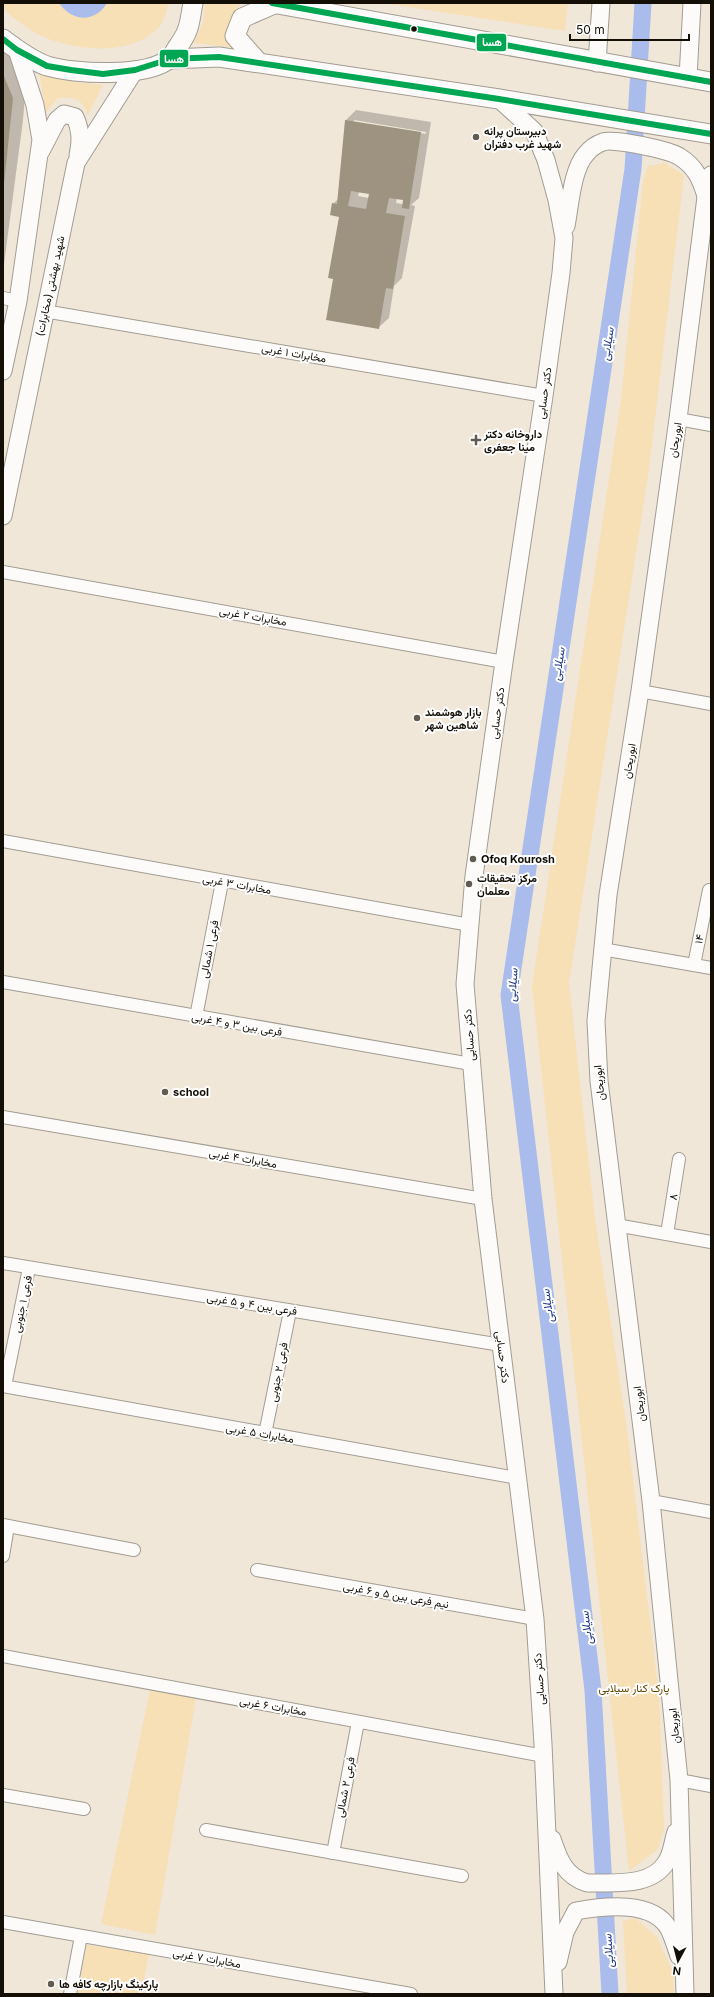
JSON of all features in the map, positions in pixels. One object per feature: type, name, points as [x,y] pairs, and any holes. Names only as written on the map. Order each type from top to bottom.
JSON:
[{"type":"main road","points":[[170,58],[188,32],[193,3]]},
{"type":"main road","points":[[597,63],[601,3]]},
{"type":"main road","points":[[688,78],[692,3]]},
{"type":"main road","points":[[258,62],[235,36],[242,18],[273,4],[597,63],[711,82]]},
{"type":"main road","points":[[10,44],[47,66],[71,70],[103,74],[135,70],[152,66],[170,58],[219,56],[499,99],[711,134]]},
{"type":"main road","points":[[3,371],[10,300],[40,154],[41,140],[35,105],[10,44]]},
{"type":"main road","name":"شهید بهشتی (مخابرات)","points":[[3,516],[44,311],[76,163],[135,70]]},
{"type":"main road","name":"دکتر حسابی","points":[[499,99],[534,131],[546,160],[557,200],[564,238],[561,273],[544,396],[474,876],[465,984],[483,1199],[535,1619],[544,1756],[554,1986]]},
{"type":"main road","points":[[40,154],[57,120],[64,114],[75,117],[80,128],[80,142],[76,163]]},
{"type":"main road","points":[[564,238],[573,186],[580,162],[588,151],[604,141],[656,147],[667,150],[687,162],[700,176],[706,197]]},
{"type":"main road","name":"ابوریحان","points":[[685,1994],[679,1780],[651,1501],[616,1225],[596,1050],[596,1021],[608,895],[640,691],[678,419],[706,197],[711,175]]},
{"type":"main road","points":[[546,1822],[559,1860],[564,1868],[574,1878],[586,1884],[641,1880],[657,1872],[667,1862],[680,1817]]},
{"type":"main road","points":[[554,1986],[565,1932],[576,1911],[635,1907],[654,1914],[669,1929],[684,1969]]},
{"type":"street","name":"مخابرات ۱ غربی","points":[[44,311],[544,396]]},
{"type":"street","points":[[678,419],[711,425]]},
{"type":"street","name":"مخابرات ۲ غربی","points":[[3,572],[504,662]]},
{"type":"street","points":[[640,691],[711,704]]},
{"type":"street","name":"مخابرات ۳ غربی","points":[[3,841],[222,882],[470,925]]},
{"type":"street","name":"فرعی ۱ شمالی","points":[[196,1016],[222,882]]},
{"type":"street","name":"۱۴","points":[[694,965],[709,890]]},
{"type":"street","points":[[602,949],[711,968]]},
{"type":"street","name":"فرعی بین ۳ و ۴ غربی","points":[[3,982],[472,1064]]},
{"type":"street","name":"مخابرات ۴ غربی","points":[[3,1117],[483,1199]]},
{"type":"street","name":"۸","points":[[667,1234],[679,1159]]},
{"type":"street","points":[[616,1225],[711,1242]]},
{"type":"street","name":"فرعی بین ۴ و ۵ غربی","points":[[3,1263],[501,1345]]},
{"type":"street","name":"فرعی ۱ جنوبی","points":[[4,1386],[29,1268]]},
{"type":"street","name":"فرعی ۲ جنوبی","points":[[266,1434],[290,1311]]},
{"type":"street","name":"مخابرات ۵ غربی","points":[[4,1386],[517,1478]]},
{"type":"street","points":[[651,1501],[711,1512]]},
{"type":"street","points":[[3,1556],[6,1525],[134,1550]]},
{"type":"street","name":"نیم فرعی بین ۵ و ۶ غربی","points":[[257,1570],[535,1619]]},
{"type":"street","name":"مخابرات ۶ غربی","points":[[3,1656],[544,1756]]},
{"type":"street","name":"فرعی ۲ شمالی","points":[[333,1853],[358,1722]]},
{"type":"street","points":[[679,1780],[711,1786]]},
{"type":"street","points":[[3,1795],[84,1809]]},
{"type":"street","points":[[206,1830],[462,1876]]},
{"type":"street","name":"مخابرات ۷ غربی","points":[[3,1922],[411,1994]]},
{"type":"street","points":[[70,1994],[81,1936]]},
{"type":"green space","points":[[3,3],[168,3],[168,5],[161,24],[146,38],[132,44],[118,47],[87,48],[57,42],[40,35],[11,16],[6,11]]},
{"type":"green space","points":[[205,3],[241,3],[231,19],[229,29],[230,47],[194,43],[203,22]]},
{"type":"green space","points":[[382,3],[568,3],[565,31]]},
{"type":"green space","points":[[39,72],[74,82],[103,85],[88,115],[83,105],[73,98],[58,98],[46,112]]},
{"type":"green space","name":"پارک کنار سیلابی","points":[[665,163],[684,175],[649,469],[569,983],[595,1219],[626,1422],[659,1696],[664,1828],[658,1849],[629,1871],[532,986],[621,400],[643,181],[648,166]]},
{"type":"green space","points":[[150,1690],[196,1698],[155,1935],[101,1924]]},
{"type":"green space","points":[[635,1918],[657,1937],[673,1972],[674,1994],[627,1994],[623,1921]]},
{"type":"green space","points":[[87,1945],[149,1954],[141,1994],[77,1994]]},
{"type":"water","points":[[59,3],[107,3],[102,10],[96,14],[83,18],[70,14]]},
{"type":"building","points":[[3,74],[13,98],[4,184],[3,184]]},
{"type":"building","points":[[345,120],[421,132],[409,209],[402,208],[403,200],[389,198],[386,213],[405,216],[393,289],[386,288],[379,329],[326,320],[333,279],[328,278],[339,217],[330,215],[332,203],[337,204]],"holes":[[[351,191],[369,194],[366,209],[348,206]]]},
{"type":"waterway","name":"سیلابی","points":[[610,1994],[593,1690],[509,995],[633,169],[643,3]]},
{"type":"transit line","name":"هسا","points":[[272,3],[711,82]]},
{"type":"transit line","name":"هسا","points":[[3,39],[17,50],[47,66],[71,70],[103,74],[135,70],[170,59],[219,57],[499,99],[711,134]]},
{"type":"place","name":"دبیرستان پرانه شهید غرب دفتران","points":[[476,137]]},
{"type":"place","name":"داروخانه دکتر مینا جعفری","points":[[476,440]]},
{"type":"place","name":"بازار هوشمند شاهین شهر","points":[[417,718]]},
{"type":"place","name":"Ofoq Kourosh","points":[[473,859]]},
{"type":"place","name":"مرکز تحقیقات معلمان","points":[[469,884]]},
{"type":"place","name":"school","points":[[165,1092]]},
{"type":"place","name":"پارکینگ بازارچه کافه ها","points":[[51,1984]]}]
